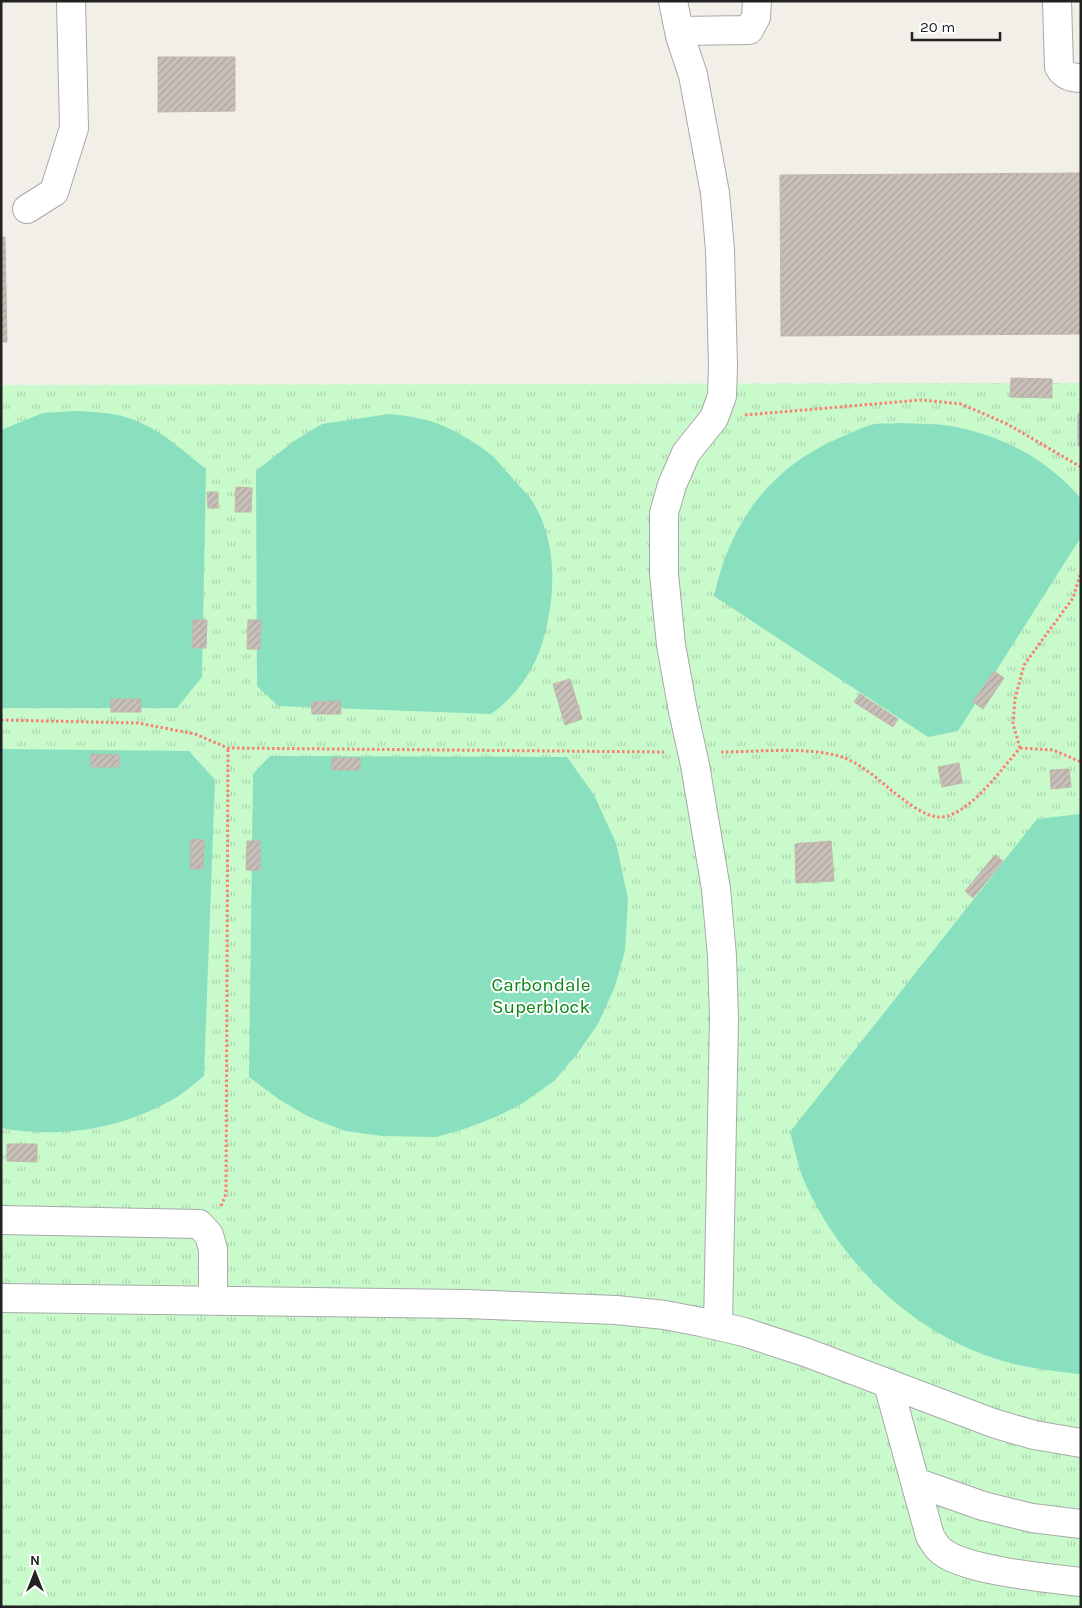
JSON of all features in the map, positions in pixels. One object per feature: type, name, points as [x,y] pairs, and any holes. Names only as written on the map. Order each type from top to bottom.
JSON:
[{"type":"street","points":[[27,209],[54,192],[74,128],[71,1]]},
{"type":"street","points":[[674,1],[679,30],[693,75],[715,193],[720,250],[724,366],[722,396],[714,418],[686,453],[672,485],[664,513],[664,574],[670,645],[692,752],[716,889],[722,956],[724,1018],[718,1326]]},
{"type":"street","points":[[679,30],[749,30],[756,17],[757,1]]},
{"type":"street","points":[[1057,1],[1059,68],[1063,74],[1072,78],[1081,78]]},
{"type":"street","points":[[1,1220],[184,1222],[199,1224],[209,1235],[212,1249],[212,1301]]},
{"type":"street","points":[[1,1298],[558,1306],[655,1314],[744,1332],[805,1352],[993,1423],[1034,1435],[1081,1443]]},
{"type":"street","points":[[888,1384],[930,1536],[940,1551],[957,1560],[974,1565],[1081,1582]]},
{"type":"street","points":[[915,1482],[983,1506],[1032,1518],[1081,1524]]},
{"type":"path","points":[[714,418],[921,400],[960,404],[1007,424],[1081,467]]},
{"type":"path","points":[[1020,748],[1014,724],[1015,700],[1024,666],[1073,598],[1081,572]]},
{"type":"path","points":[[1,720],[138,723],[195,734],[228,748],[692,752],[813,751],[842,757],[865,768],[914,808],[938,817],[959,812],[976,798],[1020,748]]},
{"type":"path","points":[[209,1235],[226,1194],[228,748]]},
{"type":"path","points":[[1020,748],[1053,750],[1081,762]]},
{"type":"green space","name":"Carbondale Superblock","points":[[1081,383],[1081,1607],[1,1607],[1,385]]},
{"type":"green space","points":[[74,411],[122,416],[139,422],[160,433],[206,469],[202,677],[177,708],[1,708],[1,430],[43,413]]},
{"type":"green space","points":[[389,414],[435,423],[460,434],[485,450],[493,456],[531,499],[544,527],[549,542],[552,573],[551,605],[545,634],[541,648],[529,673],[512,695],[491,714],[278,706],[257,686],[256,471],[294,441],[322,424]]},
{"type":"green space","points":[[898,423],[956,427],[974,431],[1008,444],[1024,452],[1055,473],[1081,499],[1081,537],[958,731],[928,737],[714,596],[730,545],[756,501],[773,482],[792,465],[814,450],[839,438],[870,425]]},
{"type":"green space","points":[[1,749],[189,751],[215,780],[204,1076],[177,1097],[135,1117],[114,1124],[92,1129],[47,1132],[1,1128]]},
{"type":"green space","points":[[270,756],[567,757],[594,795],[616,843],[628,899],[625,951],[615,986],[598,1024],[577,1054],[554,1081],[523,1103],[498,1116],[436,1137],[382,1136],[345,1131],[309,1117],[280,1100],[249,1077],[253,774]]},
{"type":"green space","points":[[1081,814],[1081,1374],[1078,1374],[1022,1366],[980,1353],[948,1338],[917,1319],[889,1297],[864,1272],[821,1215],[798,1165],[790,1132],[1037,819]]},
{"type":"building","points":[[158,57],[235,57],[235,111],[158,112]]},
{"type":"building","points":[[1081,173],[1081,334],[781,336],[780,175]]},
{"type":"building","points":[[1,237],[5,237],[7,342],[1,342]]},
{"type":"building","points":[[1011,378],[1052,379],[1052,398],[1010,397]]},
{"type":"building","points":[[1078,414],[1081,414],[1081,446],[1078,446]]},
{"type":"building","points":[[236,487],[252,488],[251,512],[235,512]]},
{"type":"building","points":[[207,492],[218,492],[218,508],[208,508]]},
{"type":"building","points":[[193,620],[207,620],[206,648],[192,648]]},
{"type":"building","points":[[248,620],[261,620],[260,649],[247,649]]},
{"type":"building","points":[[994,671],[1004,678],[983,709],[973,702]]},
{"type":"building","points":[[570,679],[582,719],[565,725],[553,684]]},
{"type":"building","points":[[860,694],[898,719],[893,727],[854,702]]},
{"type":"building","points":[[111,699],[141,699],[141,712],[111,712]]},
{"type":"building","points":[[340,701],[341,714],[312,714],[311,702]]},
{"type":"building","points":[[91,754],[119,755],[119,767],[91,767]]},
{"type":"building","points":[[332,758],[360,758],[360,770],[332,770]]},
{"type":"building","points":[[959,763],[962,783],[942,787],[938,767]]},
{"type":"building","points":[[1069,769],[1071,787],[1051,789],[1050,770]]},
{"type":"building","points":[[191,839],[204,840],[203,869],[190,869]]},
{"type":"building","points":[[247,841],[260,841],[260,870],[246,870]]},
{"type":"building","points":[[831,841],[834,881],[796,883],[795,844]]},
{"type":"building","points":[[995,855],[1003,861],[973,898],[965,891]]},
{"type":"building","points":[[7,1144],[37,1144],[37,1162],[7,1161]]}]
